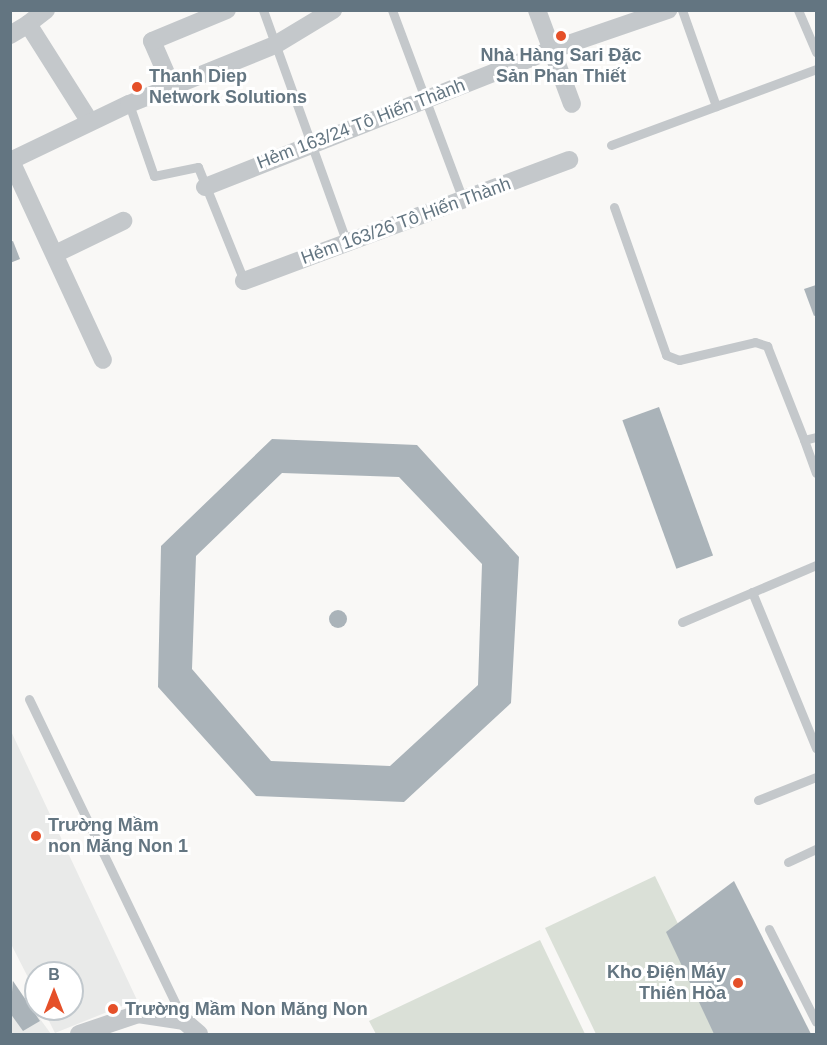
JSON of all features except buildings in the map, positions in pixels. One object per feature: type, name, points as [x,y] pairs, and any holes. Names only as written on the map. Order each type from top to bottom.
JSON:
[{"type":"street","points":[[10,34],[46,10]]},
{"type":"street","points":[[172,87],[153,41],[226,10]]},
{"type":"street","points":[[102,360],[11,161],[129,104],[275,45],[333,10]]},
{"type":"street","points":[[537,10],[572,104]]},
{"type":"street","name":"Hẻm 163/24 Tô Hiến Thành","points":[[206,187],[311,143],[551,50],[668,10]]},
{"type":"street","points":[[28,24],[90,123]]},
{"type":"street","name":"Hẻm 163/26 Tô Hiến Thành","points":[[243,281],[569,160]]},
{"type":"street","points":[[55,254],[123,221]]},
{"type":"street","points":[[79,1035],[138,1014],[184,1021],[199,1035]]},
{"type":"lane","points":[[263,10],[347,243]]},
{"type":"lane","points":[[392,10],[463,200]]},
{"type":"lane","points":[[682,10],[716,106]]},
{"type":"lane","points":[[798,10],[816,52]]},
{"type":"lane","points":[[611,145],[816,69]]},
{"type":"lane","points":[[129,104],[154,176],[198,167],[243,281]]},
{"type":"lane","points":[[614,207],[666,355],[679,360],[755,342],[767,346],[816,473]]},
{"type":"lane","points":[[804,440],[816,437]]},
{"type":"lane","points":[[682,622],[816,565]]},
{"type":"lane","points":[[752,592],[816,748]]},
{"type":"lane","points":[[29,699],[184,1021]]},
{"type":"lane","points":[[758,800],[816,777]]},
{"type":"lane","points":[[788,862],[816,849]]},
{"type":"lane","points":[[769,929],[816,1022]]},
{"type":"shaded area","name":"Trường Mầm non Măng Non 1","points":[[10,729],[137,1000],[55,1033],[49,1021],[84,1021],[84,961],[24,961],[24,969],[11,944]]},
{"type":"shaded area","points":[[655,876],[731,1034],[596,1034],[545,928]]},
{"type":"shaded area","points":[[540,940],[585,1034],[376,1034],[369,1021]]},
{"type":"shaded area","points":[[11,979],[24,997],[24,1021],[42,1021],[51,1034],[11,1034]]},
{"type":"place","name":"Nhà Hàng Sari Đặc Sản Phan Thiết","points":[[561,36]]},
{"type":"place","name":"Thanh Diep Network Solutions","points":[[137,87]]},
{"type":"place","name":"Trường Mầm non Măng Non 1","points":[[36,836]]},
{"type":"place","name":"Kho Điện Máy Thiên Hòa","points":[[738,983]]},
{"type":"place","name":"Trường Mầm Non Măng Non","points":[[113,1009]]}]
